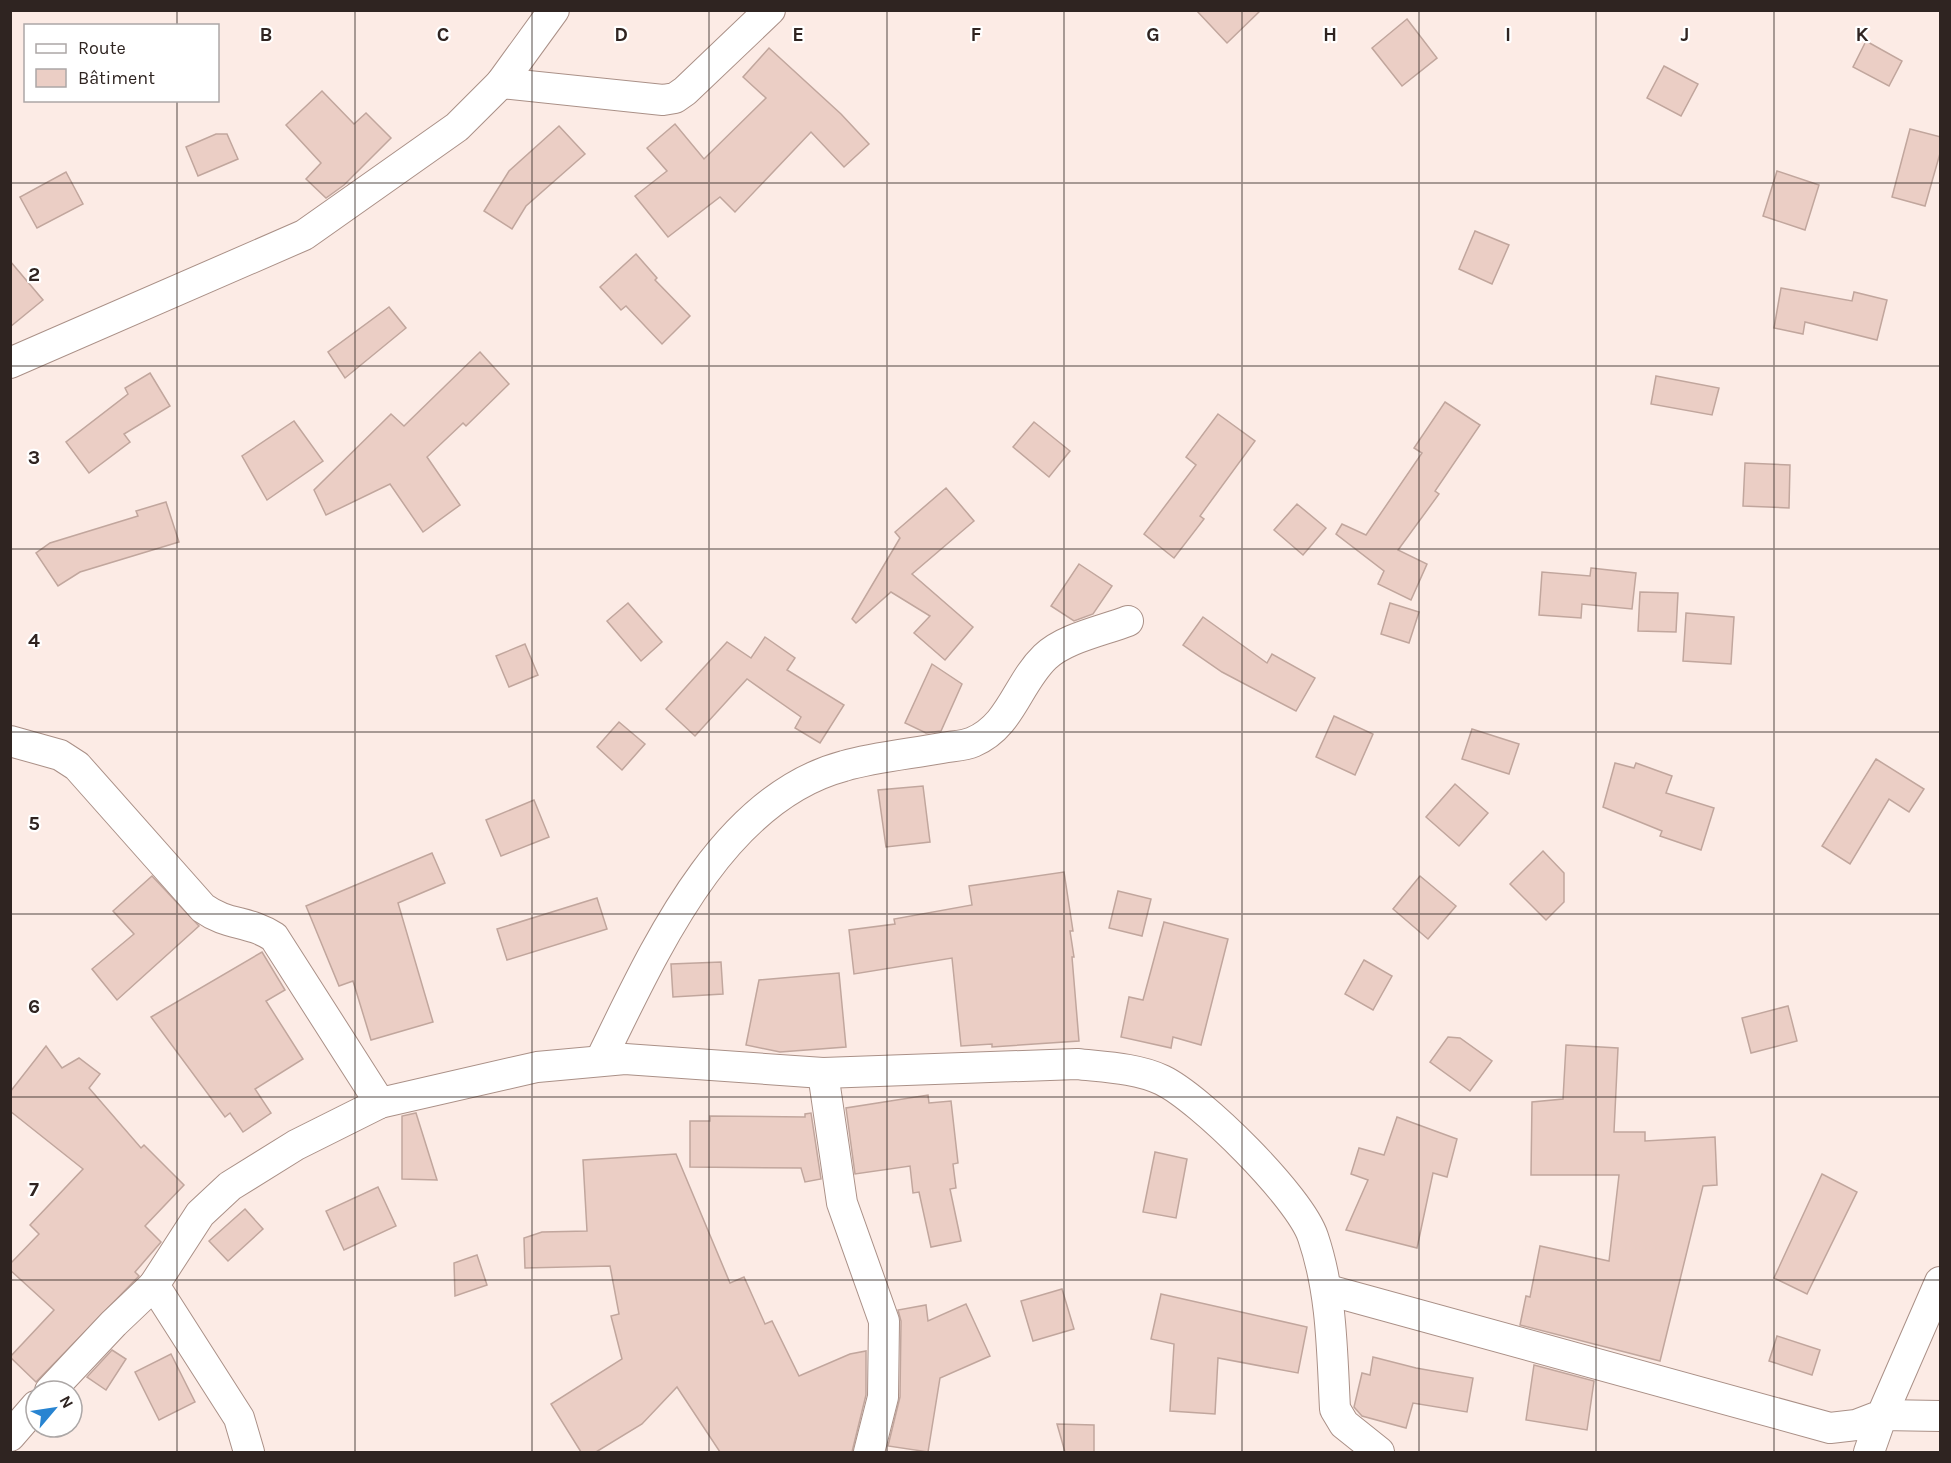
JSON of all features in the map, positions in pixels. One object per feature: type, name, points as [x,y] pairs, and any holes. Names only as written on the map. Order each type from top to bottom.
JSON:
[{"type":"street","points":[[10,363],[304,235],[457,127],[501,83],[554,10]]},
{"type":"street","points":[[501,83],[663,100],[675,98],[770,10]]},
{"type":"street","points":[[600,1061],[657,947],[688,895],[748,821],[797,783],[843,766],[972,742],[992,731],[1006,715],[1032,669],[1047,654],[1128,621]]},
{"type":"street","points":[[10,741],[60,755],[77,766],[203,908],[218,919],[259,927],[274,937],[380,1103]]},
{"type":"street","points":[[61,1379],[154,1285],[200,1214],[230,1186],[296,1144],[380,1103],[537,1067],[625,1059],[824,1073],[1077,1064],[1117,1068],[1162,1080],[1204,1108],[1282,1189],[1302,1215],[1312,1235],[1328,1290],[1335,1409],[1344,1424],[1379,1452]]},
{"type":"street","points":[[824,1073],[842,1203],[884,1321],[883,1397],[869,1452]]},
{"type":"street","points":[[1869,1452],[1882,1415],[1941,1282]]},
{"type":"street","points":[[154,1285],[239,1418],[249,1452]]},
{"type":"street","points":[[1328,1290],[1830,1428],[1856,1425],[1882,1415],[1941,1416]]},
{"type":"street","points":[[10,1436],[24,1420]]},
{"type":"building","points":[[1196,10],[1261,10],[1227,43]]},
{"type":"building","points":[[1407,19],[1437,58],[1402,86],[1372,48]]},
{"type":"building","points":[[1866,41],[1902,61],[1889,86],[1853,67]]},
{"type":"building","points":[[769,48],[841,114],[869,144],[844,167],[811,132],[735,212],[720,197],[668,237],[635,196],[667,171],[647,148],[675,124],[704,159],[766,98],[743,77]]},
{"type":"building","points":[[1664,66],[1698,84],[1681,116],[1647,98]]},
{"type":"building","points":[[322,91],[354,124],[366,113],[391,138],[344,185],[326,198],[306,179],[321,163],[286,125]]},
{"type":"building","points":[[559,126],[585,154],[526,206],[512,229],[484,211],[509,171]]},
{"type":"building","points":[[1910,129],[1941,137],[1941,150],[1925,206],[1892,197]]},
{"type":"building","points":[[216,134],[227,134],[238,159],[198,176],[186,147]]},
{"type":"building","points":[[1777,171],[1819,185],[1805,230],[1763,216]]},
{"type":"building","points":[[66,172],[83,204],[37,228],[20,197]]},
{"type":"building","points":[[1475,231],[1509,245],[1492,284],[1459,269]]},
{"type":"building","points":[[636,254],[657,278],[655,280],[690,316],[662,344],[626,306],[621,310],[600,287]]},
{"type":"building","points":[[10,261],[43,300],[10,327]]},
{"type":"building","points":[[1781,288],[1852,301],[1854,292],[1887,300],[1877,340],[1805,322],[1803,334],[1774,328]]},
{"type":"building","points":[[389,307],[406,328],[345,378],[328,352]]},
{"type":"building","points":[[480,352],[509,384],[466,426],[463,423],[427,457],[460,505],[423,532],[390,484],[326,515],[314,490],[391,414],[404,426]]},
{"type":"building","points":[[150,373],[170,406],[124,434],[130,442],[89,473],[66,442],[128,394],[125,388]]},
{"type":"building","points":[[1656,376],[1719,388],[1712,415],[1651,404]]},
{"type":"building","points":[[1445,402],[1480,425],[1435,491],[1439,494],[1398,550],[1427,564],[1411,600],[1378,584],[1384,571],[1336,534],[1342,524],[1366,535],[1422,453],[1414,448]]},
{"type":"building","points":[[1218,414],[1255,441],[1200,516],[1204,519],[1174,558],[1144,534],[1196,465],[1186,457]]},
{"type":"building","points":[[294,421],[323,461],[267,500],[242,456]]},
{"type":"building","points":[[1034,422],[1070,451],[1049,477],[1013,447]]},
{"type":"building","points":[[1745,463],[1790,465],[1789,508],[1743,506]]},
{"type":"building","points":[[946,488],[974,521],[912,574],[973,627],[945,660],[914,633],[930,616],[891,592],[856,623],[852,619],[900,538],[895,532]]},
{"type":"building","points":[[166,502],[179,542],[80,572],[58,586],[36,553],[50,543],[138,516],[136,511]]},
{"type":"building","points":[[1297,504],[1326,528],[1303,555],[1274,530]]},
{"type":"building","points":[[1079,564],[1112,586],[1093,614],[1074,621],[1051,606]]},
{"type":"building","points":[[1591,568],[1636,573],[1632,609],[1582,604],[1581,618],[1539,615],[1542,572],[1590,576]]},
{"type":"building","points":[[1640,592],[1678,593],[1676,632],[1638,631]]},
{"type":"building","points":[[628,603],[662,642],[641,661],[607,621]]},
{"type":"building","points":[[1390,603],[1419,612],[1409,643],[1381,634]]},
{"type":"building","points":[[1686,613],[1734,617],[1731,664],[1683,661]]},
{"type":"building","points":[[1203,617],[1267,663],[1272,654],[1315,678],[1296,711],[1222,672],[1183,645]]},
{"type":"building","points":[[765,637],[795,658],[787,670],[844,705],[820,743],[795,728],[801,717],[747,679],[695,736],[666,709],[727,642],[751,658]]},
{"type":"building","points":[[525,644],[538,675],[509,687],[496,656]]},
{"type":"building","points":[[932,664],[962,684],[941,731],[926,733],[905,723]]},
{"type":"building","points":[[1334,716],[1373,734],[1355,775],[1316,757]]},
{"type":"building","points":[[619,722],[645,744],[622,770],[597,747]]},
{"type":"building","points":[[1472,729],[1519,744],[1509,774],[1462,759]]},
{"type":"building","points":[[1876,759],[1924,789],[1909,812],[1889,799],[1850,864],[1822,846]]},
{"type":"building","points":[[1615,763],[1634,768],[1636,763],[1672,776],[1666,793],[1714,808],[1701,850],[1660,836],[1662,831],[1603,807]]},
{"type":"building","points":[[1455,784],[1488,813],[1459,846],[1426,817]]},
{"type":"building","points":[[923,786],[930,842],[886,847],[878,790]]},
{"type":"building","points":[[534,800],[549,837],[501,856],[486,820]]},
{"type":"building","points":[[1543,851],[1564,873],[1564,902],[1546,920],[1510,884]]},
{"type":"building","points":[[432,853],[445,883],[398,903],[433,1022],[371,1040],[353,981],[339,986],[306,906]]},
{"type":"building","points":[[1064,872],[1073,931],[1070,931],[1074,957],[1072,957],[1079,1041],[992,1047],[992,1044],[961,1046],[952,958],[854,974],[849,930],[895,924],[894,919],[972,905],[969,886]]},
{"type":"building","points":[[152,876],[199,926],[117,1000],[92,969],[134,934],[113,911]]},
{"type":"building","points":[[1420,876],[1456,906],[1428,939],[1393,909]]},
{"type":"building","points":[[1118,891],[1151,899],[1142,936],[1109,928]]},
{"type":"building","points":[[597,898],[607,929],[507,960],[497,929]]},
{"type":"building","points":[[1164,922],[1228,939],[1201,1045],[1173,1037],[1171,1048],[1121,1037],[1129,997],[1143,1000]]},
{"type":"building","points":[[262,952],[285,990],[266,1001],[303,1059],[255,1089],[271,1113],[243,1132],[230,1113],[225,1117],[151,1017]]},
{"type":"building","points":[[1364,960],[1392,976],[1373,1010],[1345,994]]},
{"type":"building","points":[[721,962],[723,994],[673,997],[671,964]]},
{"type":"building","points":[[839,973],[846,1047],[780,1052],[746,1045],[759,980]]},
{"type":"building","points":[[1788,1006],[1797,1041],[1751,1053],[1742,1018]]},
{"type":"building","points":[[1448,1037],[1460,1038],[1492,1061],[1470,1091],[1430,1062]]},
{"type":"building","points":[[1566,1045],[1618,1048],[1614,1132],[1645,1132],[1645,1141],[1715,1137],[1717,1185],[1703,1186],[1660,1361],[1520,1325],[1526,1296],[1530,1297],[1540,1246],[1609,1261],[1619,1175],[1531,1175],[1532,1102],[1563,1099]]},
{"type":"building","points":[[46,1046],[62,1068],[79,1058],[100,1074],[89,1088],[141,1148],[144,1145],[184,1185],[145,1226],[161,1242],[135,1272],[139,1276],[39,1379],[33,1379],[10,1357],[54,1310],[10,1270],[10,1264],[39,1234],[30,1225],[83,1169],[10,1111],[10,1092]]},
{"type":"building","points":[[928,1095],[929,1103],[951,1101],[958,1163],[953,1164],[956,1188],[950,1189],[961,1241],[931,1247],[919,1192],[913,1193],[910,1166],[855,1174],[846,1108]]},
{"type":"building","points":[[416,1113],[437,1180],[402,1179],[402,1116]]},
{"type":"building","points":[[811,1113],[821,1179],[805,1182],[801,1168],[690,1167],[690,1121],[710,1121],[710,1116],[805,1117],[805,1114]]},
{"type":"building","points":[[1397,1117],[1457,1139],[1447,1177],[1433,1173],[1417,1248],[1346,1230],[1368,1180],[1351,1174],[1359,1148],[1384,1155]]},
{"type":"building","points":[[1155,1152],[1187,1159],[1176,1218],[1143,1212]]},
{"type":"building","points":[[676,1154],[730,1283],[744,1277],[765,1324],[772,1321],[799,1376],[850,1354],[866,1351],[866,1395],[852,1452],[720,1452],[677,1387],[642,1424],[596,1452],[581,1452],[551,1404],[622,1359],[611,1316],[619,1314],[610,1266],[525,1268],[524,1238],[542,1232],[587,1231],[583,1160]]},
{"type":"building","points":[[1822,1174],[1857,1192],[1807,1294],[1774,1278]]},
{"type":"building","points":[[378,1187],[396,1226],[344,1250],[326,1211]]},
{"type":"building","points":[[245,1209],[263,1229],[228,1261],[209,1241]]},
{"type":"building","points":[[477,1255],[487,1285],[455,1296],[454,1263]]},
{"type":"building","points":[[1062,1289],[1074,1329],[1033,1341],[1021,1301]]},
{"type":"building","points":[[1161,1294],[1307,1327],[1298,1373],[1218,1358],[1215,1414],[1170,1411],[1174,1344],[1151,1339]]},
{"type":"building","points":[[966,1304],[990,1356],[940,1378],[928,1452],[888,1446],[900,1397],[901,1321],[898,1310],[926,1305],[928,1321]]},
{"type":"building","points":[[1777,1336],[1820,1350],[1812,1375],[1769,1361]]},
{"type":"building","points":[[112,1350],[126,1359],[106,1390],[87,1377]]},
{"type":"building","points":[[171,1354],[195,1402],[159,1420],[135,1372]]},
{"type":"building","points":[[1373,1357],[1416,1368],[1473,1378],[1467,1412],[1413,1403],[1406,1428],[1362,1416],[1354,1407],[1362,1373],[1370,1375]]},
{"type":"building","points":[[1534,1365],[1594,1381],[1587,1430],[1526,1420]]},
{"type":"building","points":[[1057,1424],[1094,1425],[1094,1452],[1065,1452]]}]
